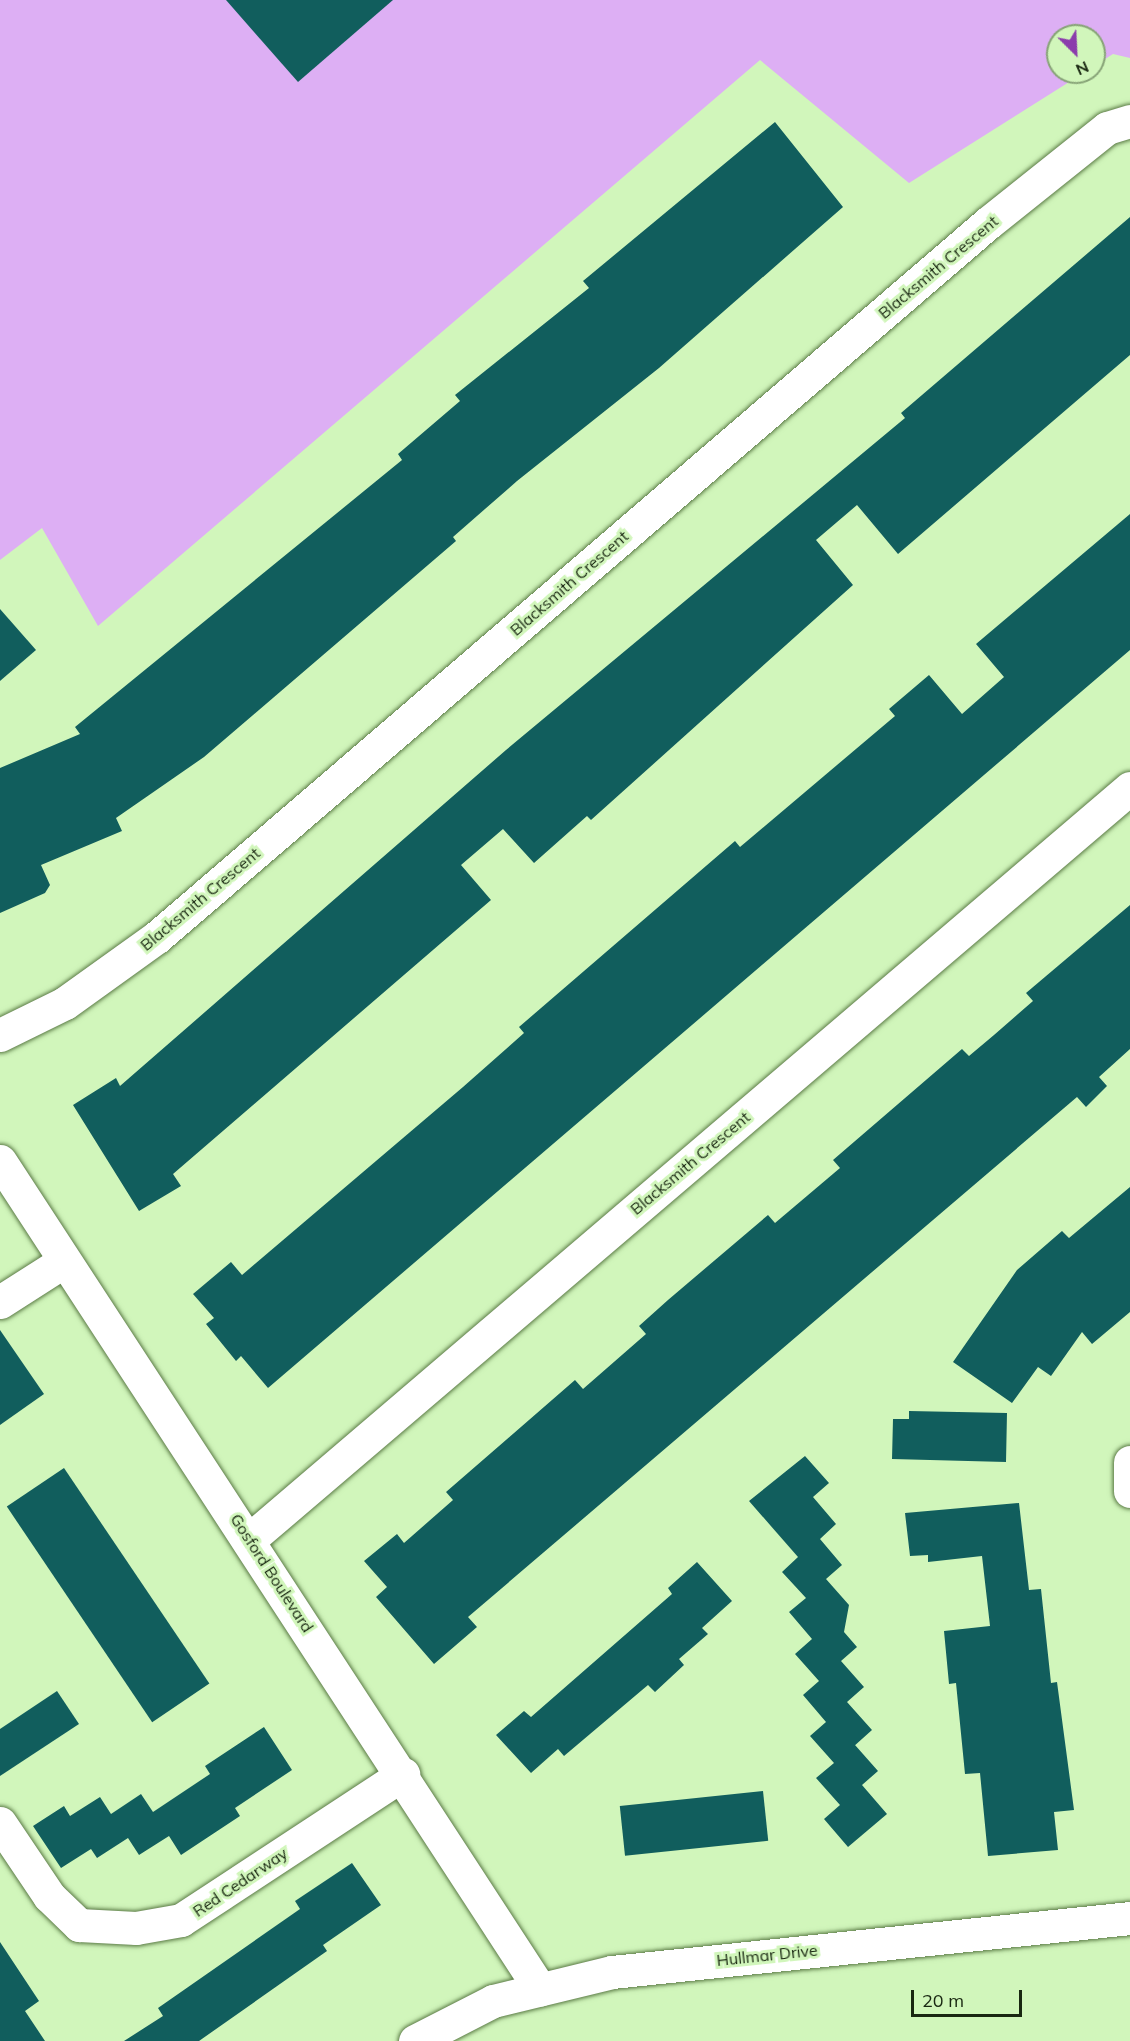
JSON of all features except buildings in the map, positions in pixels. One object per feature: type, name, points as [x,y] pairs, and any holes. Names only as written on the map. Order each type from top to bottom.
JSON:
[{"type":"street","name":"Blacksmith Crescent","points":[[0,1035],[65,1003],[157,937],[988,223],[1107,128],[1130,121]]},
{"type":"street","name":"Blacksmith Crescent","points":[[250,1539],[1130,788]]},
{"type":"street","name":"Gosford Boulevard","points":[[0,1161],[250,1539],[540,1989]]},
{"type":"street","points":[[0,1302],[64,1261]]},
{"type":"street","points":[[1130,1462],[1130,1491]]},
{"type":"street","name":"Red Cedarway","points":[[0,1823],[49,1896],[79,1925],[136,1928],[181,1920],[403,1774]]},
{"type":"street","name":"Hullmar Drive","points":[[416,2041],[493,2001],[612,1972],[1130,1918]]},
{"type":"shaded area","points":[[0,0],[1130,0],[1130,58],[1113,54],[1106,58],[1106,24],[1046,24],[1046,84],[1066,84],[909,183],[760,60],[98,626],[42,528],[0,560]]}]
